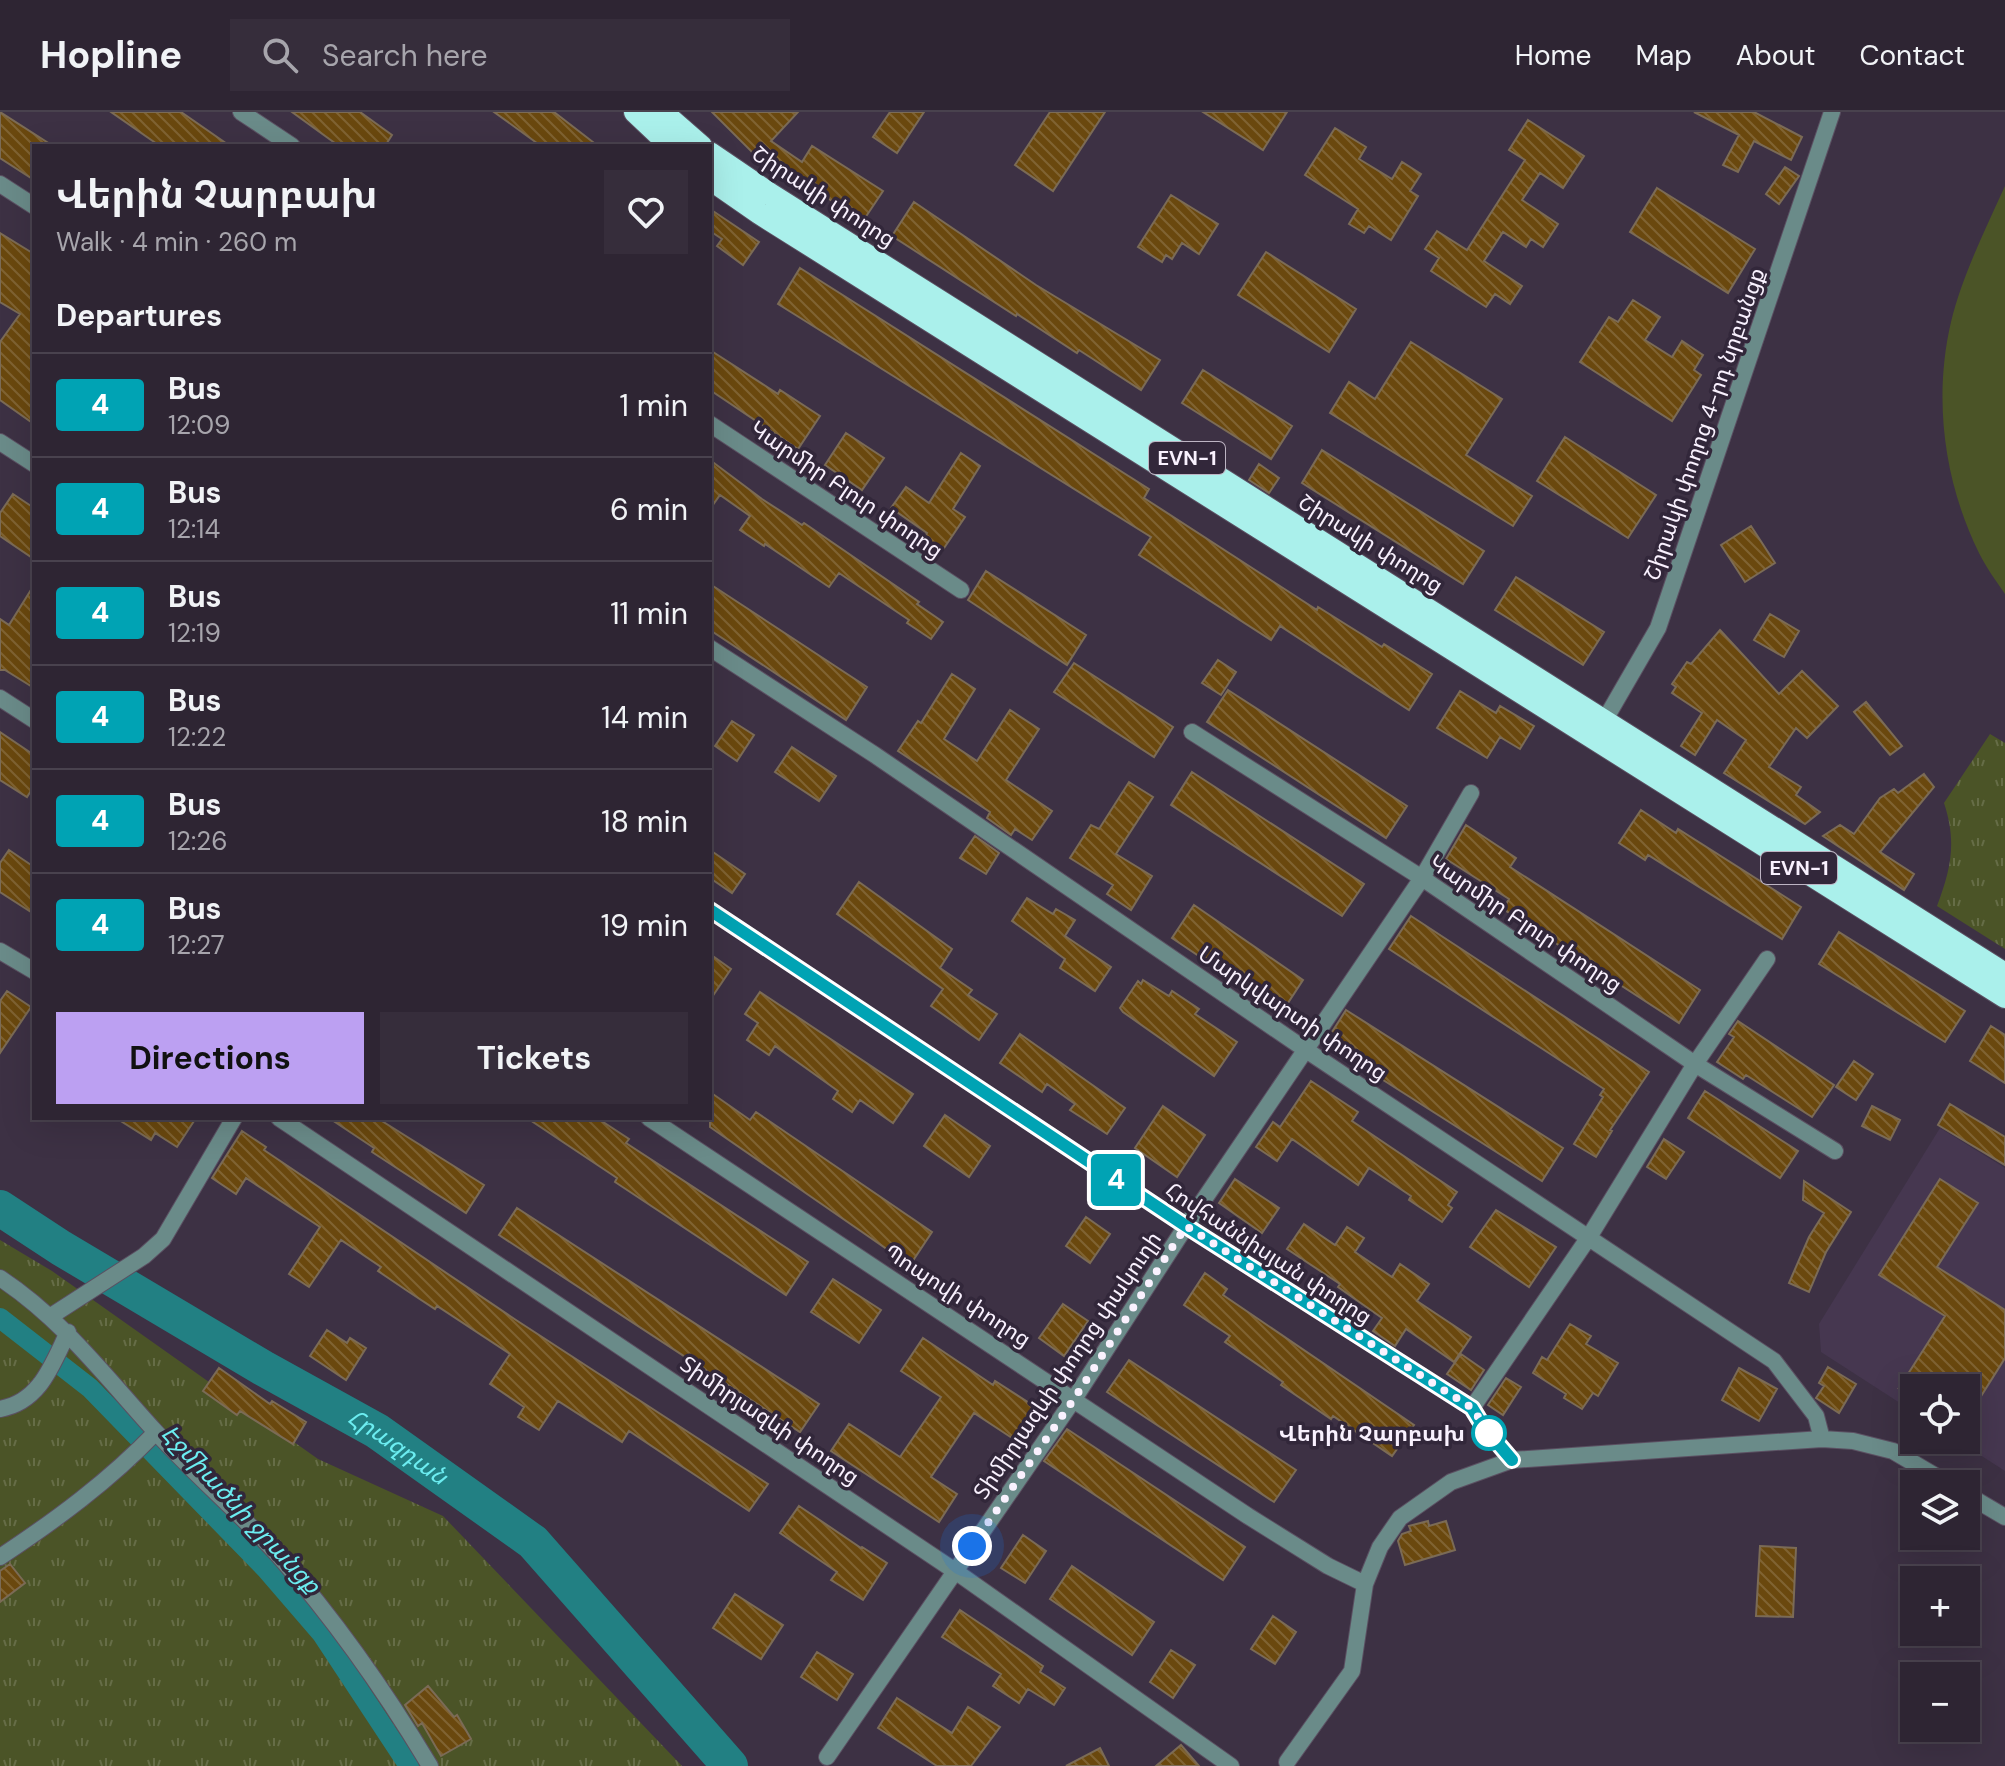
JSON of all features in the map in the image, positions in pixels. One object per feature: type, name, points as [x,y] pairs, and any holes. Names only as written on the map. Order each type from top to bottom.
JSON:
[{"type":"highway","points":[[635,112],[669,144]]},
{"type":"highway","points":[[662,112],[699,144]]},
{"type":"highway","name":"Շիրակի փողոց","points":[[712,154],[2005,997]]},
{"type":"highway","name":"Շիրակի փողոց","points":[[712,180],[759,213],[1599,730],[2005,974]]},
{"type":"street","points":[[241,112],[289,144]]},
{"type":"street","name":"Շիրակի փողոց 4-րդ նրբանցք","points":[[1599,730],[1658,628],[1832,112]]},
{"type":"street","points":[[0,184],[32,205]]},
{"type":"street","name":"Կարմիր Բլուր փողոց","points":[[712,425],[961,590]]},
{"type":"street","points":[[0,442],[32,463]]},
{"type":"street","name":"Մարկվարտի փողոց","points":[[712,649],[1041,866],[1306,1050],[1774,1361],[1816,1416],[1822,1439]]},
{"type":"street","points":[[0,698],[32,719]]},
{"type":"street","name":"Կարմիր Բլուր փողոց","points":[[1192,732],[1422,878],[1695,1064],[1835,1151]]},
{"type":"street","name":"Տիմիրյազևի փողոց փակուղի","points":[[827,1757],[1074,1399],[1186,1226],[1422,878],[1471,793]]},
{"type":"street","name":"Հովհաննիսյան փողոց","points":[[712,911],[1186,1226],[1472,1408],[1512,1460]]},
{"type":"street","points":[[0,951],[32,970]]},
{"type":"street","points":[[1472,1408],[1589,1237],[1695,1064],[1767,959]]},
{"type":"street","points":[[51,1316],[144,1256],[163,1239],[233,1120]]},
{"type":"street","name":"Տիմիրյազևի փողոց","points":[[282,1120],[955,1571],[1231,1766]]},
{"type":"street","name":"Պոպովի փողոց","points":[[652,1120],[1309,1555],[1365,1584]]},
{"type":"street","points":[[0,1278],[31,1298],[68,1332],[156,1432],[276,1553],[340,1628],[389,1698],[430,1766]]},
{"type":"street","points":[[0,1409],[30,1398],[44,1382],[68,1332]]},
{"type":"street","points":[[0,1557],[60,1517],[135,1454],[156,1432]]},
{"type":"street","points":[[1287,1762],[1352,1671],[1365,1584],[1380,1547],[1400,1518],[1451,1482],[1512,1460],[1822,1439],[1853,1441],[1893,1451],[1925,1470]]},
{"type":"street","points":[[1980,1502],[2005,1517]]},
{"type":"shaded area","points":[[1940,1128],[2005,1168],[2005,1471],[1979,1454],[1980,1374],[1900,1374],[1900,1403],[1821,1352],[1819,1324]]},
{"type":"green space","points":[[2005,186],[2005,594],[1979,553],[1957,498],[1945,440],[1943,381],[1951,322],[1961,287]]},
{"type":"green space","points":[[1990,734],[2005,743],[2005,949],[1937,906],[1951,855],[1944,803]]},
{"type":"green space","points":[[0,1240],[52,1271],[318,1459],[443,1516],[682,1766],[0,1766]]},
{"type":"building","points":[[0,112],[50,144],[32,144],[32,179],[0,158]]},
{"type":"building","points":[[111,112],[181,112],[227,144],[157,144]]},
{"type":"building","points":[[292,112],[360,112],[392,135],[386,144],[336,144]]},
{"type":"building","points":[[494,112],[554,112],[595,144],[538,144]]},
{"type":"building","points":[[712,112],[798,112],[771,141],[802,162],[812,146],[883,191],[863,221],[759,154],[757,157]]},
{"type":"building","points":[[890,112],[924,112],[897,153],[873,137]]},
{"type":"building","points":[[1050,112],[1105,112],[1053,191],[1015,165]]},
{"type":"building","points":[[1203,112],[1287,112],[1263,150]]},
{"type":"building","points":[[1694,112],[1754,112],[1802,137],[1791,160],[1754,141],[1738,172],[1723,165],[1739,135]]},
{"type":"building","points":[[1528,120],[1584,156],[1563,188],[1540,173],[1522,200],[1558,224],[1543,247],[1531,239],[1526,247],[1503,232],[1484,261],[1522,286],[1510,304],[1495,294],[1486,307],[1431,271],[1439,258],[1425,249],[1437,231],[1467,250],[1525,160],[1509,150]]},
{"type":"building","points":[[1335,128],[1366,147],[1359,159],[1392,179],[1402,162],[1421,174],[1410,191],[1418,196],[1391,240],[1369,226],[1364,233],[1349,224],[1358,209],[1305,175]]},
{"type":"building","points":[[1785,167],[1799,176],[1779,204],[1766,194]]},
{"type":"building","points":[[1657,188],[1755,249],[1728,293],[1630,232]]},
{"type":"building","points":[[1171,195],[1218,224],[1199,254],[1182,243],[1172,259],[1166,255],[1162,262],[1138,247]]},
{"type":"building","points":[[914,202],[1036,285],[1160,360],[1141,390],[1079,350],[1077,353],[1016,316],[892,236]]},
{"type":"building","points":[[712,210],[759,242],[743,265],[717,246],[722,239],[712,232]]},
{"type":"building","points":[[0,233],[32,253],[32,423],[0,400],[0,342],[20,314],[0,302]]},
{"type":"building","points":[[1266,252],[1356,309],[1329,352],[1238,295]]},
{"type":"building","points":[[800,268],[1149,489],[1144,498],[1317,610],[1318,607],[1432,674],[1409,710],[1280,626],[1271,640],[1139,555],[1151,537],[778,304]]},
{"type":"building","points":[[1633,300],[1660,317],[1645,340],[1672,357],[1682,341],[1703,355],[1694,370],[1701,375],[1672,421],[1580,362],[1609,317],[1618,322]]},
{"type":"building","points":[[1411,342],[1502,399],[1466,455],[1532,496],[1513,526],[1330,413],[1349,382],[1375,399]]},
{"type":"building","points":[[712,351],[778,394],[780,390],[820,416],[798,449],[712,391]]},
{"type":"building","points":[[1203,370],[1292,426],[1271,459],[1182,403]]},
{"type":"building","points":[[846,433],[884,458],[862,490],[825,465]]},
{"type":"building","points":[[1565,437],[1656,495],[1628,538],[1537,481]]},
{"type":"building","points":[[1322,450],[1484,551],[1463,584],[1302,483]]},
{"type":"building","points":[[961,453],[980,466],[953,509],[965,517],[936,560],[917,548],[927,533],[891,508],[906,487],[929,503]]},
{"type":"building","points":[[712,462],[762,499],[802,525],[804,523],[919,602],[917,604],[943,622],[931,639],[907,623],[909,620],[839,573],[829,587],[740,530],[750,516],[720,495],[712,506]]},
{"type":"building","points":[[1259,464],[1279,478],[1269,493],[1249,480]]},
{"type":"building","points":[[13,494],[32,507],[32,558],[0,536],[0,513]]},
{"type":"building","points":[[1751,526],[1775,563],[1745,582],[1721,545]]},
{"type":"building","points":[[986,571],[1086,635],[1067,665],[968,600]]},
{"type":"building","points":[[1516,577],[1604,632],[1583,665],[1495,610]]},
{"type":"building","points":[[712,585],[867,687],[846,720],[712,631]]},
{"type":"building","points":[[32,588],[32,687],[0,670],[0,619],[9,625]]},
{"type":"building","points":[[1770,614],[1799,631],[1784,657],[1754,640]]},
{"type":"building","points":[[1720,630],[1779,694],[1802,671],[1838,706],[1807,738],[1796,728],[1769,767],[1801,787],[1796,795],[1820,812],[1805,824],[1724,773],[1746,740],[1717,720],[1695,755],[1681,746],[1702,713],[1672,693],[1676,687],[1672,684],[1687,662],[1691,664]]},
{"type":"building","points":[[1218,660],[1236,672],[1221,695],[1202,683]]},
{"type":"building","points":[[1074,663],[1173,727],[1154,757],[1054,692]]},
{"type":"building","points":[[952,674],[975,689],[944,739],[977,761],[1010,710],[1039,729],[1006,780],[1052,811],[1032,840],[1015,829],[1011,835],[987,818],[990,812],[898,751],[918,721],[921,723]]},
{"type":"building","points":[[1228,690],[1407,806],[1386,838],[1207,722]]},
{"type":"building","points":[[1460,691],[1496,713],[1500,706],[1534,726],[1520,749],[1500,737],[1487,758],[1437,728]]},
{"type":"building","points":[[1866,702],[1902,746],[1890,755],[1854,712]]},
{"type":"building","points":[[732,721],[754,735],[737,761],[715,746]]},
{"type":"building","points":[[0,732],[32,754],[32,789],[27,797],[0,780]]},
{"type":"building","points":[[792,747],[836,776],[819,801],[775,772]]},
{"type":"building","points":[[1192,772],[1364,884],[1342,916],[1171,805]]},
{"type":"building","points":[[1924,774],[1934,787],[1880,852],[1914,874],[1904,890],[1823,836],[1840,825],[1854,834],[1880,798],[1894,789],[1898,793]]},
{"type":"building","points":[[1129,782],[1153,797],[1116,854],[1152,876],[1131,910],[1107,894],[1113,885],[1070,858],[1091,825],[1099,829]]},
{"type":"building","points":[[1641,810],[1676,833],[1678,829],[1801,907],[1782,939],[1648,855],[1645,860],[1619,843]]},
{"type":"building","points":[[1466,825],[1516,858],[1510,867],[1700,990],[1679,1023],[1503,909],[1509,899],[1446,859]]},
{"type":"building","points":[[975,836],[999,853],[986,874],[960,858]]},
{"type":"building","points":[[9,850],[32,866],[32,913],[0,892],[0,863]]},
{"type":"building","points":[[712,851],[745,874],[732,893],[712,879]]},
{"type":"building","points":[[859,882],[952,949],[940,968],[972,990],[968,995],[997,1014],[979,1040],[931,1006],[943,989],[837,914]]},
{"type":"building","points":[[1027,898],[1053,914],[1056,909],[1075,920],[1065,936],[1111,967],[1095,991],[1060,968],[1065,959],[1012,921]]},
{"type":"building","points":[[1194,905],[1303,980],[1282,1012],[1172,938]]},
{"type":"building","points":[[1411,916],[1649,1072],[1610,1130],[1596,1157],[1574,1144],[1603,1097],[1600,1095],[1604,1089],[1389,949]]},
{"type":"building","points":[[1839,932],[1965,1011],[1945,1042],[1819,964]]},
{"type":"building","points":[[712,955],[731,969],[712,997]]},
{"type":"building","points":[[1143,980],[1169,996],[1172,991],[1199,1009],[1195,1014],[1237,1042],[1214,1076],[1120,1008],[1138,981],[1141,984]]},
{"type":"building","points":[[7,991],[31,1007],[0,1053],[0,1001]]},
{"type":"building","points":[[760,992],[913,1094],[893,1123],[860,1100],[852,1112],[833,1099],[838,1091],[775,1046],[769,1055],[747,1040],[758,1023],[745,1014]]},
{"type":"building","points":[[1346,1010],[1563,1148],[1542,1181],[1325,1043]]},
{"type":"building","points":[[1738,1021],[1834,1085],[1812,1117],[1746,1075],[1743,1079],[1717,1062],[1734,1037],[1729,1034]]},
{"type":"building","points":[[1991,1026],[2005,1035],[2005,1083],[1970,1061]]},
{"type":"building","points":[[1020,1034],[1125,1108],[1107,1134],[1070,1110],[1075,1104],[1047,1084],[1042,1092],[1000,1063]]},
{"type":"building","points":[[1854,1061],[1873,1074],[1856,1100],[1836,1087]]},
{"type":"building","points":[[1311,1081],[1358,1112],[1352,1121],[1457,1192],[1448,1205],[1452,1208],[1442,1222],[1409,1200],[1411,1196],[1369,1168],[1358,1185],[1292,1139],[1277,1161],[1256,1147],[1273,1122],[1280,1127]]},
{"type":"building","points":[[1705,1091],[1798,1151],[1780,1178],[1688,1118]]},
{"type":"building","points":[[712,1093],[750,1120],[756,1112],[932,1232],[910,1265],[710,1127]]},
{"type":"building","points":[[1950,1104],[2005,1137],[2005,1165],[1938,1125]]},
{"type":"building","points":[[1163,1106],[1205,1135],[1177,1177],[1135,1148]]},
{"type":"building","points":[[1872,1106],[1900,1120],[1890,1140],[1862,1126]]},
{"type":"building","points":[[945,1115],[990,1146],[969,1177],[924,1146]]},
{"type":"building","points":[[119,1120],[195,1120],[177,1147],[155,1133],[151,1140]]},
{"type":"building","points":[[332,1120],[380,1120],[484,1185],[466,1213],[372,1152],[374,1148]]},
{"type":"building","points":[[530,1120],[600,1120],[629,1139],[626,1143],[808,1262],[786,1295],[615,1182],[617,1178]]},
{"type":"building","points":[[242,1131],[266,1147],[264,1150],[516,1320],[768,1484],[749,1511],[629,1431],[622,1442],[558,1401],[539,1430],[518,1417],[524,1407],[490,1384],[510,1354],[437,1306],[435,1309],[406,1290],[378,1271],[381,1267],[341,1240],[309,1287],[289,1274],[320,1227],[246,1178],[236,1194],[212,1178]]},
{"type":"building","points":[[1664,1139],[1684,1152],[1666,1179],[1647,1167]]},
{"type":"building","points":[[1235,1179],[1279,1208],[1262,1233],[1219,1203]]},
{"type":"building","points":[[1940,1179],[1978,1203],[1937,1267],[2005,1310],[2005,1358],[1980,1398],[1980,1374],[1908,1374],[1945,1316],[1879,1275]]},
{"type":"building","points":[[1804,1181],[1851,1212],[1826,1252],[1809,1292],[1789,1283],[1809,1237],[1824,1213],[1803,1200]]},
{"type":"building","points":[[517,1208],[819,1404],[800,1432],[499,1235]]},
{"type":"building","points":[[1496,1210],[1556,1247],[1529,1287],[1470,1247]]},
{"type":"building","points":[[1086,1217],[1110,1234],[1090,1263],[1066,1246]]},
{"type":"building","points":[[1304,1224],[1335,1245],[1347,1227],[1364,1238],[1355,1252],[1392,1277],[1400,1264],[1429,1284],[1417,1301],[1471,1337],[1454,1362],[1406,1329],[1395,1346],[1373,1331],[1382,1318],[1338,1287],[1340,1284],[1287,1249]]},
{"type":"building","points":[[1205,1273],[1227,1289],[1223,1295],[1414,1425],[1392,1456],[1281,1385],[1283,1382],[1225,1342],[1230,1336],[1184,1305]]},
{"type":"building","points":[[833,1279],[881,1310],[859,1343],[811,1312]]},
{"type":"building","points":[[1063,1304],[1088,1321],[1064,1356],[1039,1338]]},
{"type":"building","points":[[1570,1324],[1591,1336],[1586,1344],[1618,1363],[1598,1396],[1593,1393],[1582,1409],[1564,1398],[1566,1394],[1533,1373],[1542,1357],[1547,1360]]},
{"type":"building","points":[[327,1330],[347,1343],[350,1338],[366,1348],[346,1380],[310,1356]]},
{"type":"building","points":[[923,1338],[993,1385],[995,1381],[1037,1408],[1015,1440],[974,1413],[931,1477],[957,1494],[939,1522],[831,1451],[849,1424],[900,1457],[941,1397],[901,1371]]},
{"type":"building","points":[[1461,1354],[1484,1370],[1471,1390],[1447,1374]]},
{"type":"building","points":[[1129,1360],[1296,1470],[1274,1502],[1107,1392]]},
{"type":"building","points":[[1828,1367],[1856,1384],[1839,1413],[1816,1398],[1824,1386],[1819,1383]]},
{"type":"building","points":[[219,1368],[270,1404],[272,1401],[306,1422],[293,1444],[240,1411],[237,1415],[203,1391]]},
{"type":"building","points":[[1739,1368],[1777,1389],[1759,1421],[1722,1400]]},
{"type":"building","points":[[1506,1378],[1521,1387],[1503,1415],[1488,1405]]},
{"type":"building","points":[[1067,1429],[1245,1547],[1223,1580],[1044,1461]]},
{"type":"building","points":[[799,1506],[887,1563],[863,1600],[831,1580],[837,1572],[780,1533]]},
{"type":"building","points":[[1428,1521],[1429,1526],[1446,1521],[1455,1550],[1405,1565],[1398,1541],[1402,1534],[1411,1531],[1409,1526]]},
{"type":"building","points":[[1023,1535],[1046,1551],[1025,1583],[1001,1568]]},
{"type":"building","points":[[1760,1546],[1796,1548],[1793,1617],[1756,1616]]},
{"type":"building","points":[[10,1564],[25,1583],[0,1602],[0,1571]]},
{"type":"building","points":[[1072,1566],[1154,1622],[1132,1655],[1050,1599]]},
{"type":"building","points":[[735,1594],[783,1625],[761,1659],[713,1628]]},
{"type":"building","points":[[960,1610],[1043,1666],[1040,1672],[1065,1688],[1054,1705],[1028,1689],[1019,1703],[993,1686],[1001,1674],[942,1637]]},
{"type":"building","points":[[1273,1616],[1296,1632],[1275,1664],[1251,1649]]},
{"type":"building","points":[[1171,1650],[1195,1665],[1173,1698],[1150,1682]]},
{"type":"building","points":[[817,1652],[853,1674],[837,1700],[801,1677]]},
{"type":"building","points":[[428,1686],[454,1717],[457,1715],[471,1739],[441,1756],[422,1723],[418,1726],[405,1705]]},
{"type":"building","points":[[897,1698],[952,1733],[968,1707],[1000,1727],[971,1766],[937,1766],[878,1728]]},
{"type":"building","points":[[1181,1745],[1199,1766],[1156,1766]]},
{"type":"building","points":[[1100,1748],[1109,1766],[1066,1766]]},
{"type":"waterway","name":"Հրազդան","points":[[0,1208],[61,1248],[263,1368],[377,1431],[533,1542],[730,1766]]},
{"type":"waterway","name":"Էջմիածնի ջրանցք","points":[[0,1318],[90,1388],[266,1569],[322,1634],[409,1766]]},
{"type":"bus line","name":"4","points":[[712,911],[1186,1226],[1472,1408],[1512,1460]]},
{"type":"place","name":"Վերին Չարբախ","points":[[1489,1433]]},
{"type":"route","points":[[972,1546],[1074,1399],[1186,1226],[1472,1408],[1489,1433]]}]
